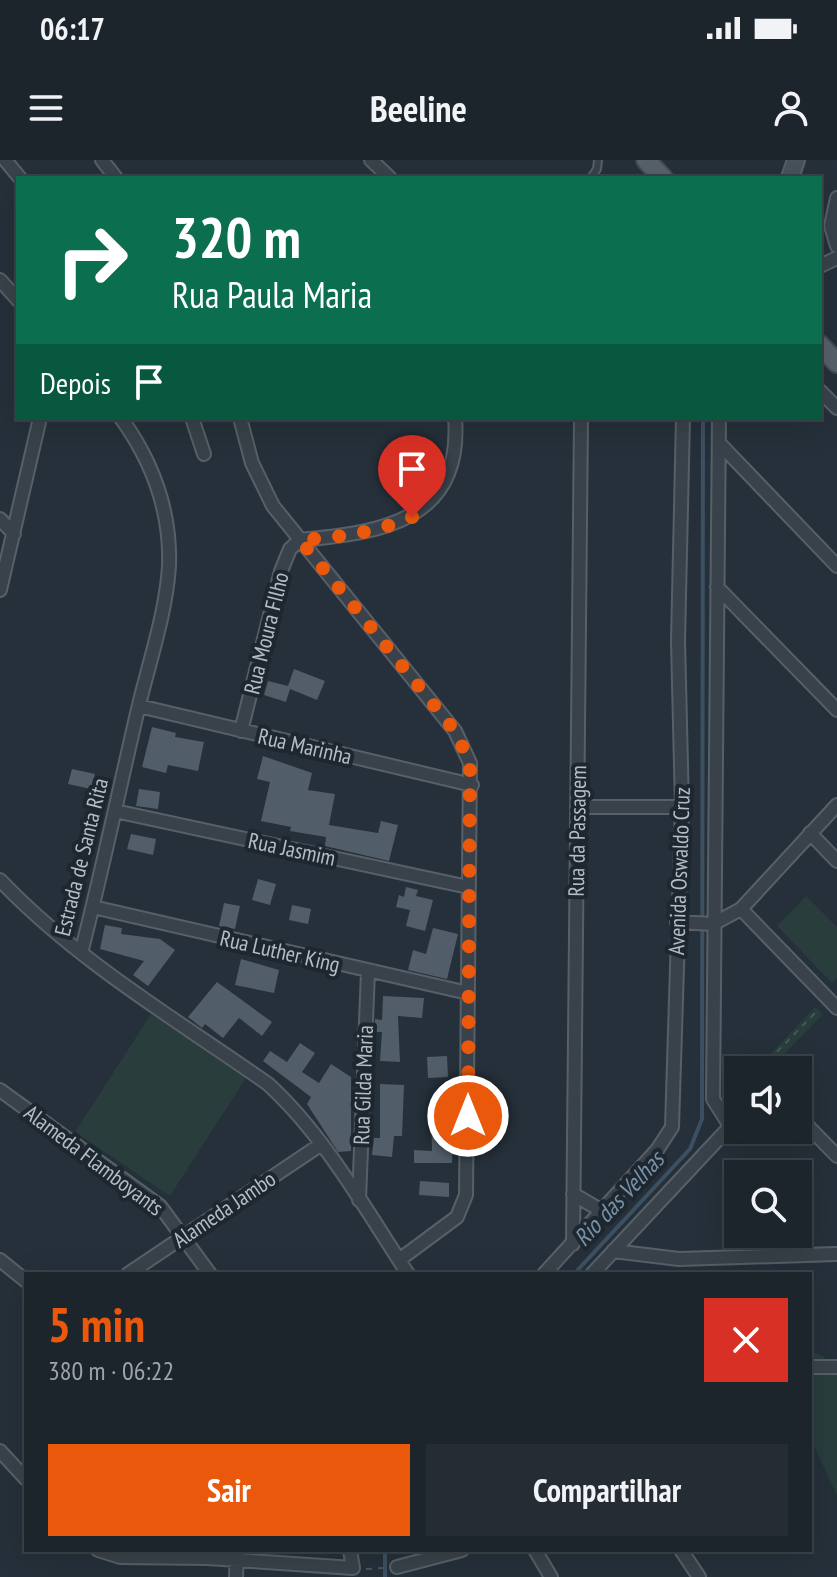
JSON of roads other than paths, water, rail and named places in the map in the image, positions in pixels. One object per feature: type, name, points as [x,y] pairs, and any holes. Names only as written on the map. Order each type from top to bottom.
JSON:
[{"type":"main road","points":[[646,160],[661,176]]},
{"type":"street","points":[[5,160],[18,176]]},
{"type":"street","points":[[102,160],[114,176]]},
{"type":"street","points":[[371,160],[388,176]]},
{"type":"street","points":[[837,198],[831,226],[837,246]]},
{"type":"street","points":[[0,280],[16,298]]},
{"type":"street","points":[[822,393],[837,408]]},
{"type":"street","points":[[0,590],[40,420]]},
{"type":"street","name":"Estrada de Santa Rita","points":[[122,420],[143,449],[157,485],[169,566],[158,629],[81,953],[268,1084],[297,1114],[320,1145],[407,1272]]},
{"type":"street","points":[[193,420],[204,454]]},
{"type":"street","points":[[241,420],[252,463],[264,492],[455,731],[466,749],[472,785],[468,887],[466,1195],[457,1217],[399,1260]]},
{"type":"street","points":[[300,540],[356,535],[388,528],[412,517],[432,500],[450,473],[456,446],[455,420]]},
{"type":"street","name":"Rua da Passagem","points":[[573,1244],[581,420]]},
{"type":"street","name":"Avenida Oswaldo Cruz","points":[[546,1272],[657,1150],[672,1127],[683,922],[678,641],[683,420]]},
{"type":"street","name":"Avenida Oswaldo Cruz","points":[[719,420],[710,924],[713,1099],[724,1113]]},
{"type":"street","points":[[719,443],[837,566]]},
{"type":"street","points":[[0,519],[14,534]]},
{"type":"street","name":"Rua Moura FIlho","points":[[241,731],[281,571],[290,549],[300,540]]},
{"type":"street","points":[[717,587],[837,710]]},
{"type":"street","name":"Rua Marinha","points":[[139,706],[472,785]]},
{"type":"street","points":[[683,922],[710,924],[741,909],[837,805]]},
{"type":"street","points":[[578,807],[682,807]]},
{"type":"street","name":"Rua Jasmim","points":[[115,811],[468,887]]},
{"type":"street","points":[[810,833],[837,861]]},
{"type":"street","points":[[0,880],[81,953]]},
{"type":"street","name":"Rua Luther King","points":[[93,907],[468,993]]},
{"type":"street","points":[[741,909],[833,1004]]},
{"type":"street","name":"Rua Gilda Maria","points":[[359,1200],[368,971]]},
{"type":"street","name":"Alameda Flamboyants","points":[[0,1090],[160,1206],[209,1272]]},
{"type":"street","name":"Avenida Oswaldo Cruz","points":[[594,1272],[724,1130]]},
{"type":"street","points":[[812,1130],[837,1156]]},
{"type":"street","name":"Alameda Jambo","points":[[131,1272],[320,1145]]},
{"type":"street","points":[[573,1194],[602,1211]]},
{"type":"street","points":[[613,1251],[679,1259],[837,1254]]},
{"type":"street","points":[[0,1260],[24,1279]]},
{"type":"street","points":[[812,1367],[837,1367]]},
{"type":"street","points":[[0,1451],[24,1477]]},
{"type":"street","points":[[104,1552],[120,1557],[237,1555],[353,1568],[350,1552]]},
{"type":"street","points":[[394,1567],[454,1552]]},
{"type":"street","points":[[536,1552],[551,1577]]},
{"type":"street","points":[[682,1552],[699,1577]]},
{"type":"street","points":[[236,1577],[237,1555]]},
{"type":"waterway","points":[[576,1272],[690,1149],[702,1119],[703,420]]},
{"type":"waterway","name":"Rio das Velhas","points":[[385,1552],[385,1577]]}]
